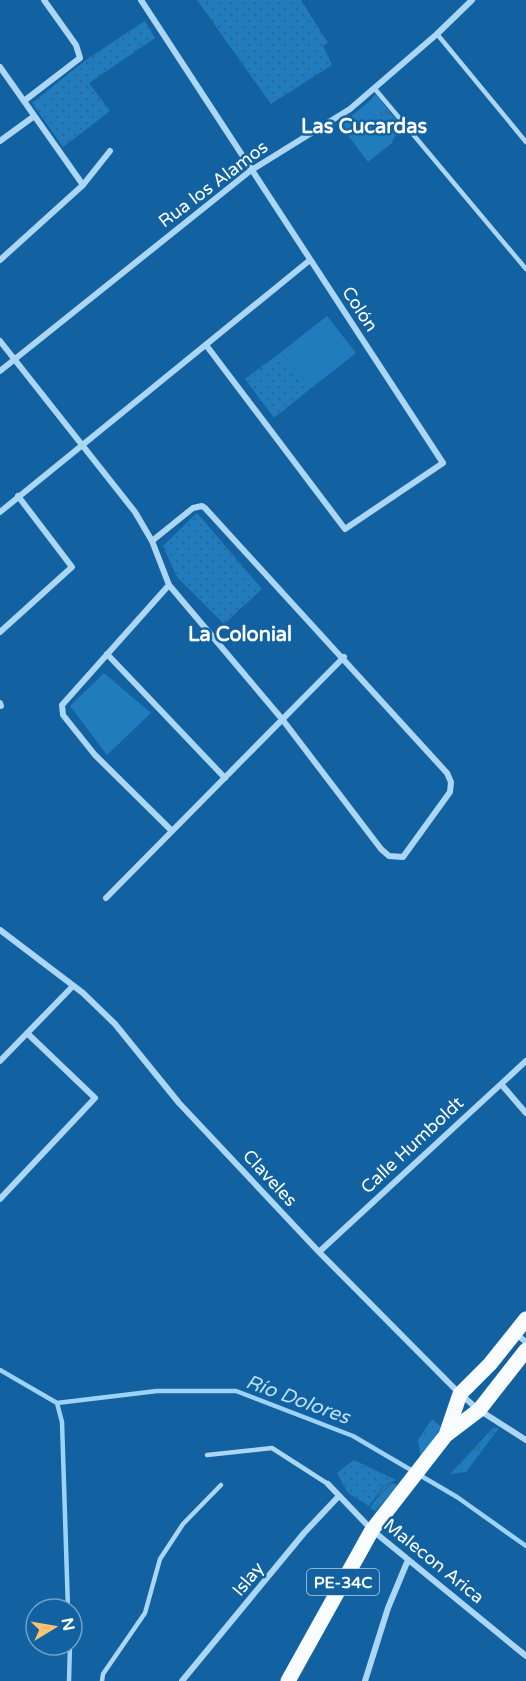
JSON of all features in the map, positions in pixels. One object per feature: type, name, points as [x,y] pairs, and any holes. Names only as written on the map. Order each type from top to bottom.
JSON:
[{"type":"main road","name":"PE-34C","points":[[288,1681],[372,1530],[407,1488],[446,1435],[460,1394],[521,1338],[526,1319]]},
{"type":"main road","name":"PE-34C","points":[[446,1435],[479,1410],[526,1350]]},
{"type":"street","points":[[24,101],[80,58],[76,45],[44,0]]},
{"type":"street","name":"Colón","points":[[141,0],[246,159],[250,171],[443,463],[345,529],[206,345]]},
{"type":"street","name":"Rua los Alamos","points":[[0,371],[250,171],[350,109],[437,34],[472,0]]},
{"type":"street","points":[[0,67],[33,117],[83,184]]},
{"type":"street","points":[[0,141],[33,117]]},
{"type":"street","points":[[0,260],[83,184],[111,151]]},
{"type":"street","points":[[0,512],[310,260]]},
{"type":"street","points":[[0,341],[135,512],[152,541],[169,585],[282,719],[381,849],[389,856],[403,857],[450,792],[451,782],[447,773],[344,657],[201,506],[193,508],[152,541]]},
{"type":"street","points":[[0,632],[72,567],[18,496]]},
{"type":"street","points":[[169,585],[62,705],[63,715],[95,755],[171,830]]},
{"type":"street","points":[[107,654],[225,778]]},
{"type":"street","points":[[106,898],[344,657]]},
{"type":"street","name":"Claveles","points":[[0,930],[73,986],[115,1024],[179,1103],[319,1252],[460,1394],[479,1410],[526,1440]]},
{"type":"street","points":[[0,1062],[73,986]]},
{"type":"street","points":[[0,1199],[95,1098],[27,1034]]},
{"type":"street","name":"Calle Humboldt","points":[[319,1252],[526,1061]]},
{"type":"street","points":[[501,1084],[526,1113]]},
{"type":"street","name":"Malecon Arica","points":[[328,1484],[372,1530],[526,1656]]},
{"type":"street","name":"Islay","points":[[182,1681],[304,1533],[338,1497]]},
{"type":"street","points":[[365,1681],[388,1608],[408,1560]]},
{"type":"lane","points":[[437,34],[526,142]]},
{"type":"lane","points":[[375,89],[526,269]]},
{"type":"lane","points":[[207,1455],[272,1448],[328,1484]]},
{"type":"lane","points":[[102,1681],[103,1674],[145,1613],[160,1559],[183,1524],[221,1485]]},
{"type":"green space","points":[[197,0],[301,0],[328,43],[323,46],[332,65],[271,104]]},
{"type":"green space","points":[[145,21],[155,38],[89,83],[110,111],[63,147],[32,103],[87,59]]},
{"type":"green space","points":[[376,94],[402,128],[392,141],[365,105]]},
{"type":"green space","points":[[365,105],[393,142],[368,162],[340,125]]},
{"type":"green space","points":[[327,316],[356,353],[310,389],[281,352]]},
{"type":"green space","points":[[281,352],[310,389],[274,418],[245,379]]},
{"type":"green space","points":[[197,513],[262,589],[224,624],[177,577],[163,546]]},
{"type":"green space","points":[[104,673],[151,713],[107,755],[70,706]]},
{"type":"green space","points":[[432,1419],[441,1427],[421,1459],[418,1440]]},
{"type":"green space","points":[[493,1428],[499,1428],[466,1472],[450,1474]]},
{"type":"green space","points":[[354,1460],[396,1480],[383,1486],[369,1506],[348,1493],[337,1473]]},
{"type":"green space","points":[[392,1483],[398,1485],[375,1511],[370,1508],[384,1486]]},
{"type":"waterway","name":"Río Dolores","points":[[0,1370],[57,1403],[157,1391],[236,1391],[353,1436],[457,1497],[526,1546]]},
{"type":"waterway","points":[[57,1403],[62,1422],[68,1597]]},
{"type":"waterway","points":[[69,1681],[70,1657]]},
{"type":"district","name":"Las Cucardas","points":[[364,126]]},
{"type":"district","name":"La Colonial","points":[[240,634]]}]
